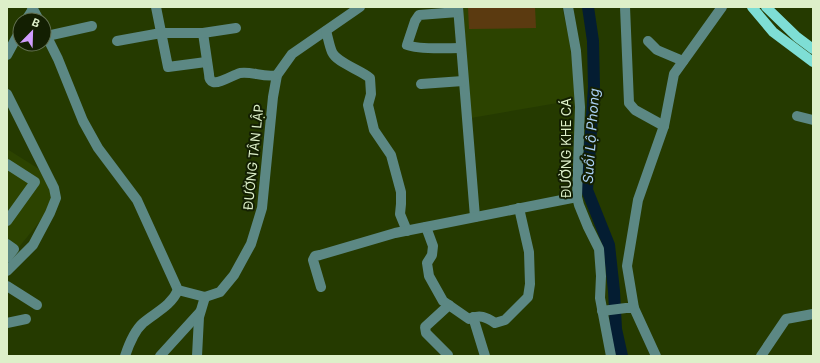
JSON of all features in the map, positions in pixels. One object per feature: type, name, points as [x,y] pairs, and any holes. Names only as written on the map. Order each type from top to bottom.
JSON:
[{"type":"main road","points":[[752,7],[773,32],[813,62]]},
{"type":"main road","points":[[766,7],[797,37],[813,50]]},
{"type":"street","points":[[156,7],[168,67],[206,62]]},
{"type":"street","name":"ĐƯỜNG TÂN LẬP","points":[[205,297],[220,292],[234,275],[251,244],[262,208],[273,97],[277,75],[292,54],[360,7]]},
{"type":"street","name":"ĐƯỜNG KHE CÁ","points":[[568,7],[576,51],[580,107],[577,197],[579,205],[600,249],[600,298],[606,311],[609,355]]},
{"type":"street","points":[[626,7],[629,103],[635,110],[664,126]]},
{"type":"street","points":[[656,356],[630,308],[627,266],[638,200],[664,126],[674,74],[722,7]]},
{"type":"street","points":[[460,48],[413,47],[407,45],[415,21],[419,15],[458,10],[475,217]]},
{"type":"street","points":[[52,32],[92,26]]},
{"type":"street","points":[[118,41],[161,33],[203,33],[236,28]]},
{"type":"street","points":[[326,31],[332,53],[338,60],[363,72],[370,78],[368,105],[374,130],[391,155],[401,192],[400,214],[407,231]]},
{"type":"street","points":[[203,33],[209,77],[213,82],[218,82],[246,72],[270,76],[277,75]]},
{"type":"street","points":[[648,41],[657,50],[683,61]]},
{"type":"street","points":[[7,55],[12,46]]},
{"type":"street","points":[[52,47],[83,121],[98,148],[137,200],[178,290],[175,298],[168,305],[143,323],[138,329],[125,356]]},
{"type":"street","points":[[421,84],[463,81]]},
{"type":"street","points":[[7,94],[54,188],[56,198],[33,246],[7,271]]},
{"type":"street","points":[[797,116],[813,120]]},
{"type":"street","points":[[7,164],[34,182],[7,221]]},
{"type":"street","points":[[321,287],[313,260],[316,256],[380,237],[577,197]]},
{"type":"street","points":[[426,227],[433,246],[432,255],[427,263],[429,276],[443,301],[469,319],[477,316],[486,317],[495,323],[505,320],[528,297],[530,284],[529,252],[519,208]]},
{"type":"street","points":[[7,244],[14,249],[7,258]]},
{"type":"street","points":[[7,286],[36,305]]},
{"type":"street","points":[[178,290],[205,297],[199,317],[197,356]]},
{"type":"street","points":[[448,355],[426,333],[425,327],[449,305]]},
{"type":"street","points":[[606,311],[630,308]]},
{"type":"street","points":[[160,356],[200,312]]},
{"type":"street","points":[[761,356],[786,319],[813,314]]},
{"type":"street","points":[[473,317],[485,356]]},
{"type":"street","points":[[7,323],[26,319]]},
{"type":"shaded area","points":[[463,7],[562,7],[569,39],[575,100],[471,118]]},
{"type":"shaded area","points":[[468,7],[535,7],[536,28],[469,29]]},
{"type":"shaded area","points":[[7,149],[58,181],[44,216],[7,262]]},
{"type":"waterway","name":"Suối Lộ Phong","points":[[588,7],[593,41],[594,87],[587,190],[609,245],[616,329],[622,356]]}]
